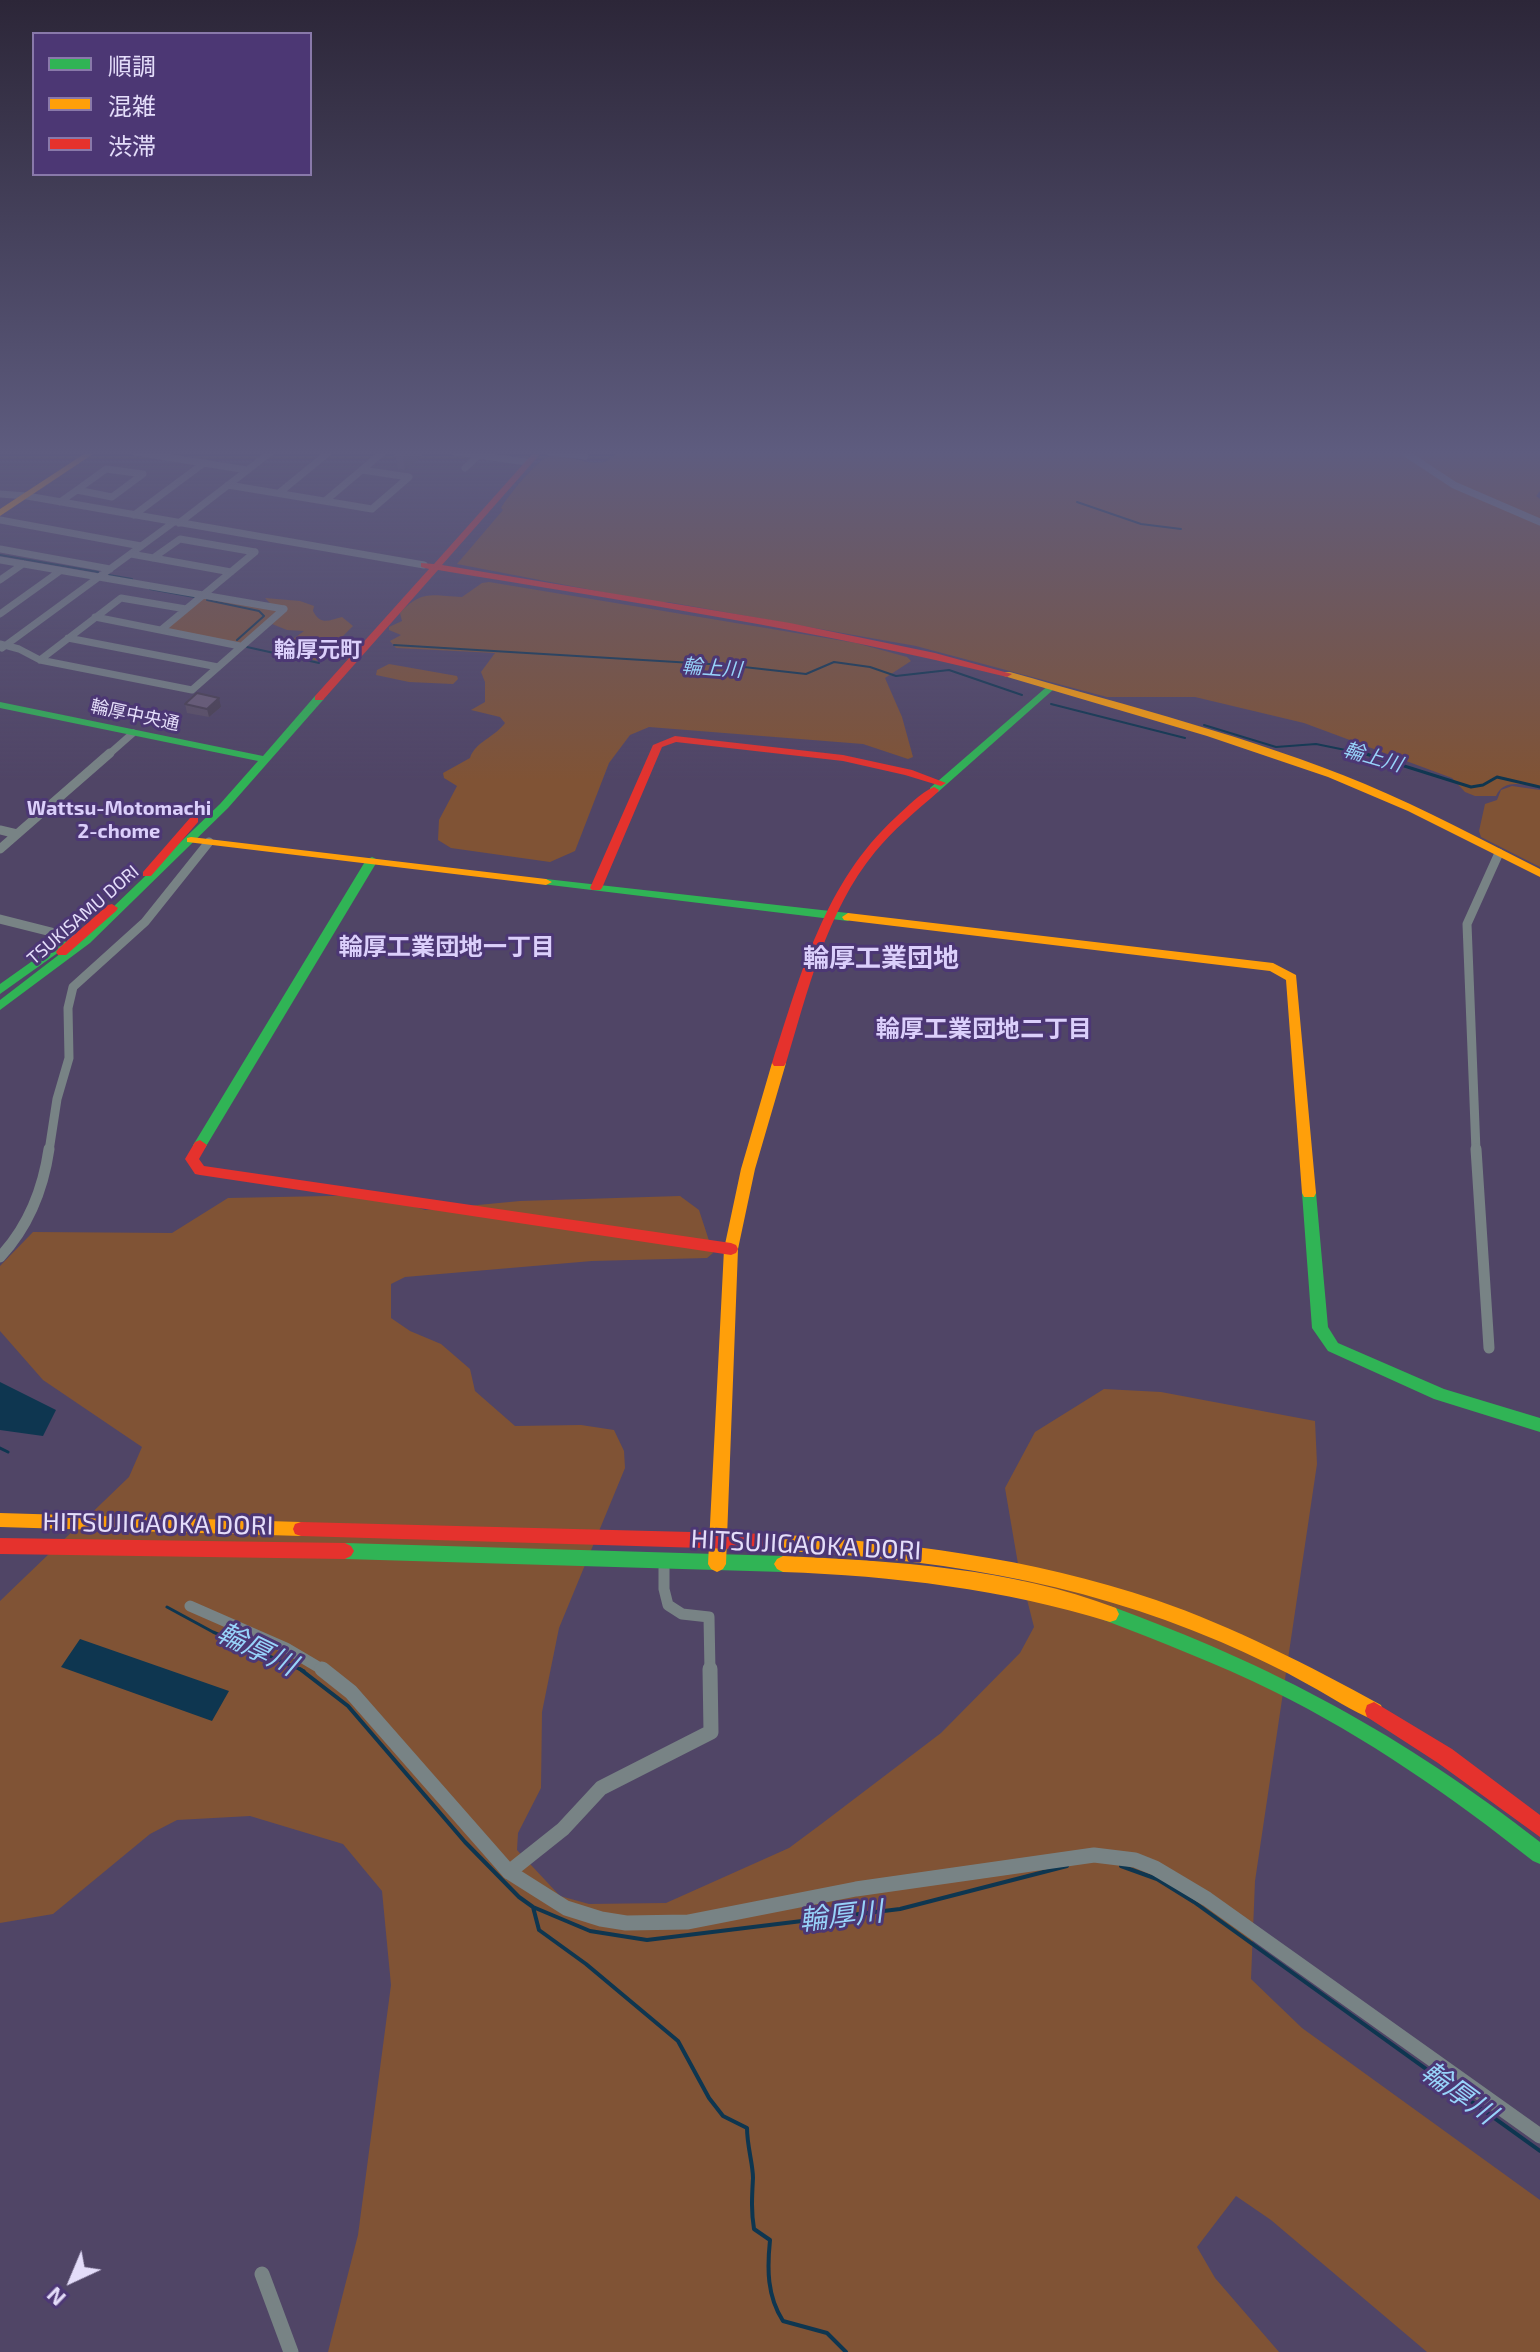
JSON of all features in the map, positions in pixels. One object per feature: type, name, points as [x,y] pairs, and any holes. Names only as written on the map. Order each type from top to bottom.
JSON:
[{"type":"main road","name":"TSUKISAMU DORI","points":[[0,1006],[191,840],[257,758],[434,562]]},
{"type":"main road","points":[[430,566],[916,650],[1050,687],[1209,734],[1334,776],[1410,809],[1540,874]]},
{"type":"main road","points":[[717,1564],[731,1249],[748,1169],[768,1099],[830,914],[870,850],[1050,687]]},
{"type":"main road","name":"輪厚中央通","points":[[0,705],[257,758]]},
{"type":"main road","points":[[596,888],[658,745],[666,741],[675,739],[845,757],[917,772],[941,783]]},
{"type":"main road","name":"TSUKISAMU DORI","points":[[0,990],[78,939],[257,758]]},
{"type":"main road","points":[[191,840],[1273,967],[1285,972],[1292,978],[1320,1328],[1326,1340],[1333,1347],[1440,1394],[1540,1425]]},
{"type":"main road","points":[[372,860],[192,1159],[194,1165],[200,1170],[731,1249]]},
{"type":"main road","points":[[0,997],[78,939]]},
{"type":"main road","name":"HITSUJIGAOKA DORI","points":[[0,1520],[837,1544],[956,1556],[1122,1595],[1191,1621],[1318,1680],[1401,1729],[1540,1827]]},
{"type":"main road","name":"HITSUJIGAOKA DORI","points":[[0,1546],[300,1550],[847,1566],[963,1580],[1088,1606],[1194,1643],[1319,1704],[1375,1737],[1514,1831],[1540,1854]]},
{"type":"street","points":[[2,646],[40,660],[192,690],[284,609],[10,562]]},
{"type":"street","points":[[70,562],[110,569]]},
{"type":"street","points":[[2,646],[120,562]]},
{"type":"street","points":[[174,562],[231,572]]},
{"type":"street","points":[[161,630],[243,562]]},
{"type":"street","points":[[406,562],[430,566]]},
{"type":"street","points":[[0,580],[23,564]]},
{"type":"street","points":[[0,614],[60,571]]},
{"type":"street","points":[[40,660],[121,598],[186,609]]},
{"type":"street","points":[[95,617],[240,646]]},
{"type":"street","points":[[68,638],[218,667]]},
{"type":"street","points":[[0,849],[133,733]]},
{"type":"street","points":[[0,830],[17,834]]},
{"type":"street","points":[[0,1257],[15,1241],[37,1200],[46,1170],[57,1099],[69,1058],[68,1008],[73,987],[145,922],[209,842]]},
{"type":"street","points":[[1489,1348],[1479,1232],[1467,924],[1499,853]]},
{"type":"street","points":[[0,919],[78,939]]},
{"type":"street","points":[[509,1872],[563,1829],[601,1788],[711,1732],[709,1617],[682,1617],[670,1610],[662,1596],[664,1562]]},
{"type":"street","points":[[190,1606],[286,1648],[318,1666],[351,1692],[509,1872],[566,1908],[626,1923],[688,1922],[856,1889],[1052,1859],[1094,1855],[1135,1860],[1155,1868],[1207,1899],[1540,2136]]},
{"type":"street","points":[[262,2274],[291,2352]]},
{"type":"shaded area","points":[[1540,562],[1540,788],[1509,785],[1496,796],[1475,796],[1465,792],[1452,778],[1304,723],[1195,697],[1107,697],[916,646],[654,602],[457,564]]},
{"type":"shaded area","points":[[482,583],[856,643],[907,657],[911,661],[885,678],[902,717],[913,757],[908,759],[863,744],[649,727],[630,735],[609,763],[575,851],[550,862],[451,848],[438,840],[439,820],[457,786],[444,778],[443,773],[470,758],[476,748],[505,723],[500,717],[471,710],[485,702],[485,682],[481,672],[495,653],[396,648],[390,641],[401,635],[389,630],[389,627],[402,621],[400,613],[415,600],[435,595],[462,597]]},
{"type":"shaded area","points":[[204,594],[271,604],[265,598],[300,601],[314,606],[313,611],[319,619],[342,617],[353,626],[318,661],[288,653],[289,642],[304,631],[287,630],[272,624],[281,615],[240,646],[161,630]]},
{"type":"shaded area","points":[[389,664],[457,676],[458,679],[453,684],[409,682],[376,675],[377,670]]},
{"type":"shaded area","points":[[1512,786],[1540,790],[1540,867],[1481,837],[1479,831],[1485,804],[1497,800],[1501,790]]},
{"type":"shaded area","points":[[379,1195],[425,1210],[520,1201],[680,1196],[699,1210],[713,1253],[707,1258],[592,1261],[405,1277],[391,1284],[391,1318],[410,1331],[441,1344],[470,1369],[475,1391],[515,1426],[581,1425],[614,1430],[624,1451],[625,1468],[559,1628],[542,1712],[541,1788],[518,1833],[517,1850],[560,1896],[589,1904],[666,1903],[789,1848],[941,1733],[1020,1653],[1034,1627],[1018,1564],[1005,1488],[1035,1432],[1104,1389],[1161,1392],[1315,1421],[1317,1464],[1255,1881],[1251,1979],[1302,2028],[1540,2200],[1540,2352],[1427,2352],[1271,2220],[1236,2196],[1197,2247],[1215,2278],[1279,2352],[328,2352],[358,2235],[391,1985],[382,1891],[343,1844],[250,1816],[177,1820],[150,1834],[53,1914],[0,1923],[0,1601],[129,1477],[142,1447],[43,1380],[0,1331],[0,1266],[33,1232],[172,1233],[228,1198]]},
{"type":"water","points":[[0,1382],[56,1410],[43,1436],[0,1430]]},
{"type":"water","points":[[80,1639],[229,1691],[212,1721],[61,1667]]},
{"type":"building","points":[[197,693],[219,698],[207,709],[185,704]]},
{"type":"waterway","name":"輪上川","points":[[39,562],[98,572]]},
{"type":"waterway","name":"輪上川","points":[[109,575],[132,579]]},
{"type":"waterway","name":"輪上川","points":[[150,589],[194,597]]},
{"type":"waterway","name":"輪上川","points":[[207,600],[259,611],[264,616],[237,640]]},
{"type":"waterway","name":"輪上川","points":[[394,645],[726,665],[806,674],[834,662],[870,667],[896,676],[949,670],[1022,695]]},
{"type":"waterway","name":"輪上川","points":[[247,647],[319,663]]},
{"type":"waterway","name":"輪上川","points":[[1051,704],[1185,738]]},
{"type":"waterway","name":"輪上川","points":[[1204,725],[1276,747],[1316,744],[1368,755]]},
{"type":"waterway","name":"輪上川","points":[[1363,753],[1368,755]]},
{"type":"waterway","name":"輪上川","points":[[1368,755],[1471,787],[1483,785],[1497,777],[1540,787]]},
{"type":"waterway","points":[[0,1448],[8,1452]]},
{"type":"waterway","name":"輪厚川","points":[[167,1607],[213,1632],[301,1670]]},
{"type":"waterway","name":"輪厚川","points":[[301,1670],[348,1706],[465,1842],[519,1897],[533,1907]]},
{"type":"waterway","name":"輪厚川","points":[[533,1907],[590,1931],[647,1940],[900,1909],[1067,1866]]},
{"type":"waterway","name":"輪厚川","points":[[1121,1866],[1157,1879],[1194,1902],[1540,2151]]},
{"type":"waterway","points":[[533,1907],[539,1930],[586,1964],[678,2041],[709,2098],[723,2116],[747,2128],[753,2173],[754,2229],[770,2240],[769,2282],[778,2312],[783,2321],[827,2333],[846,2352]]},
{"type":"traffic: fast","points":[[934,790],[1050,687]]},
{"type":"traffic: fast","points":[[0,1006],[86,940],[224,806],[319,698]]},
{"type":"traffic: fast","points":[[0,705],[263,759]]},
{"type":"traffic: fast","points":[[200,1145],[372,860]]},
{"type":"traffic: fast","points":[[546,882],[848,917]]},
{"type":"traffic: fast","points":[[0,990],[62,944]]},
{"type":"traffic: fast","points":[[1309,1193],[1320,1328],[1333,1347],[1440,1394],[1540,1425]]},
{"type":"traffic: fast","points":[[345,1551],[783,1564]]},
{"type":"traffic: fast","points":[[1110,1614],[1226,1659],[1336,1714],[1441,1779],[1540,1854]]},
{"type":"traffic: slow","points":[[1007,674],[1211,734],[1359,785],[1540,874]]},
{"type":"traffic: slow","points":[[191,840],[546,882]]},
{"type":"traffic: slow","points":[[848,917],[1273,967],[1292,978],[1309,1193]]},
{"type":"traffic: slow","points":[[717,1564],[731,1249],[748,1169],[779,1063]]},
{"type":"traffic: slow","points":[[0,1520],[301,1529]]},
{"type":"traffic: slow","points":[[769,1542],[932,1555],[1008,1568],[1083,1586],[1156,1608],[1228,1637],[1301,1671],[1374,1711]]},
{"type":"traffic: slow","points":[[783,1564],[948,1577],[1032,1592],[1110,1614]]},
{"type":"traffic: jam","points":[[319,698],[440,562]]},
{"type":"traffic: jam","points":[[424,565],[790,626],[1007,674]]},
{"type":"traffic: jam","points":[[596,888],[658,745],[675,739],[843,758],[941,783]]},
{"type":"traffic: jam","points":[[779,1063],[815,951],[839,897],[871,849],[934,790]]},
{"type":"traffic: jam","points":[[147,874],[194,820]]},
{"type":"traffic: jam","points":[[62,952],[112,908]]},
{"type":"traffic: jam","points":[[200,1145],[192,1159],[200,1170],[731,1249]]},
{"type":"traffic: jam","points":[[301,1529],[769,1542]]},
{"type":"traffic: jam","points":[[0,1546],[345,1551]]},
{"type":"traffic: jam","points":[[1374,1711],[1445,1756],[1540,1827]]},
{"type":"district","name":"輪厚元町","points":[[318,650]]},
{"type":"district","name":"Wattsu-Motomachi 2-chome","points":[[119,820]]},
{"type":"district","name":"輪厚工業団地一丁目","points":[[447,947]]},
{"type":"district","name":"輪厚工業団地","points":[[881,958]]},
{"type":"district","name":"輪厚工業団地二丁目","points":[[984,1029]]}]
